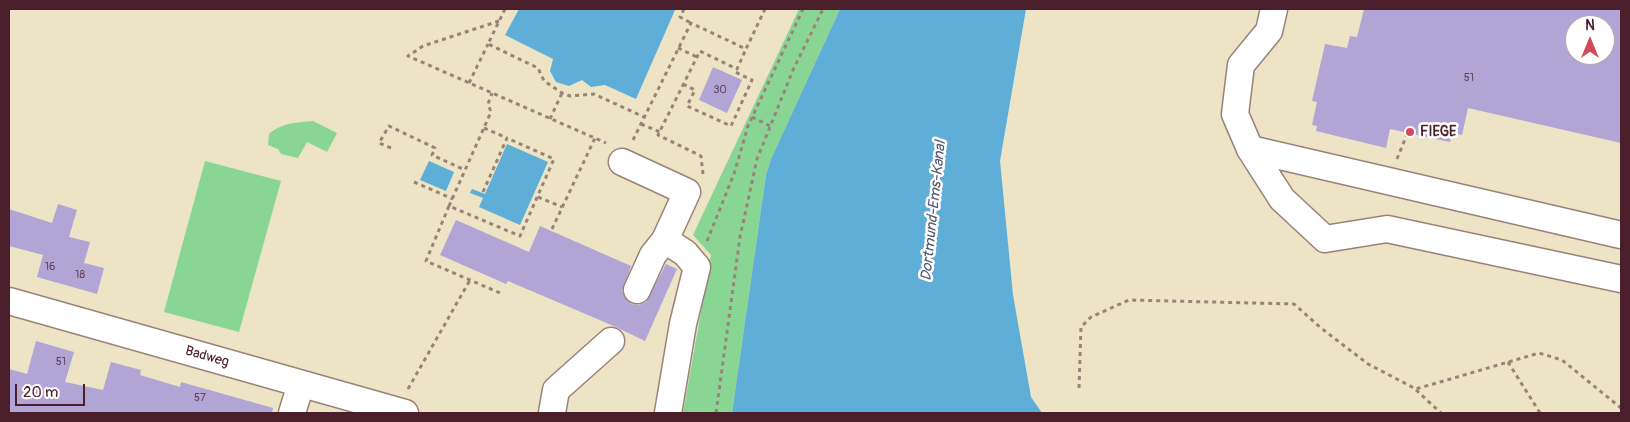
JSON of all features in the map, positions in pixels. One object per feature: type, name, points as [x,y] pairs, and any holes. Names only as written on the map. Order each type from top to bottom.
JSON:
[{"type":"street","points":[[1274,9],[1269,30],[1242,66],[1235,114],[1250,149],[1282,199],[1325,239],[1387,229],[1621,279]]},
{"type":"street","points":[[622,149],[687,192],[665,240],[653,255],[637,290]]},
{"type":"street","points":[[1250,149],[1621,235]]},
{"type":"street","points":[[665,240],[685,253],[697,267],[683,324],[668,413]]},
{"type":"street","name":"Badweg","points":[[9,301],[301,384],[406,402]]},
{"type":"street","points":[[552,413],[556,390],[611,341]]},
{"type":"street","points":[[292,413],[301,384]]},
{"type":"path","points":[[468,82],[505,9]]},
{"type":"path","points":[[684,9],[680,17],[746,49]]},
{"type":"path","points":[[683,84],[695,90],[687,106],[730,126],[752,80],[735,72],[765,9]]},
{"type":"path","points":[[697,267],[734,174],[752,117],[803,9]]},
{"type":"path","points":[[716,413],[740,236],[757,159],[793,70],[823,9]]},
{"type":"path","points":[[499,21],[423,46],[408,56],[622,149],[641,124],[691,23]]},
{"type":"path","points":[[488,44],[538,68],[544,81],[562,93],[570,96],[594,94],[644,117]]},
{"type":"path","points":[[678,48],[697,57]]},
{"type":"path","points":[[687,192],[696,196],[704,179],[701,156],[658,134],[700,51],[737,68]]},
{"type":"path","points":[[492,93],[488,104],[491,112],[426,261],[500,293]]},
{"type":"path","points":[[550,119],[562,93]]},
{"type":"path","points":[[752,117],[770,126]]},
{"type":"path","points":[[641,124],[660,132]]},
{"type":"path","points":[[391,148],[379,143],[389,126],[435,148],[432,156],[465,170]]},
{"type":"path","points":[[449,206],[520,236],[538,197],[554,159],[484,128]]},
{"type":"path","points":[[1395,163],[1408,132]]},
{"type":"path","points":[[483,192],[507,138]]},
{"type":"path","points":[[552,229],[595,138]]},
{"type":"path","points":[[414,182],[453,198]]},
{"type":"path","points":[[538,197],[562,208]]},
{"type":"path","points":[[406,402],[470,280]]},
{"type":"path","points":[[1079,388],[1081,327],[1091,317],[1129,300],[1294,304],[1321,328],[1368,364],[1416,390],[1441,413]]},
{"type":"path","points":[[1416,390],[1538,353],[1562,360],[1621,408]]},
{"type":"path","points":[[1508,362],[1540,413]]},
{"type":"green space","points":[[799,9],[840,9],[771,159],[766,175],[732,413],[683,413],[711,255],[693,235]]},
{"type":"green space","points":[[313,121],[337,133],[327,152],[307,142],[298,158],[281,154],[278,149],[268,145],[269,134],[279,127]]},
{"type":"green space","points":[[205,161],[281,181],[239,332],[164,312]]},
{"type":"water","points":[[519,9],[675,10],[636,99],[605,85],[591,87],[582,80],[569,86],[556,82],[550,71],[553,59],[505,35]]},
{"type":"water","name":"Dortmund-Ems-Kanal","points":[[840,9],[1026,9],[1000,161],[1013,295],[1031,397],[1042,413],[732,413],[766,175],[771,159]]},
{"type":"water","points":[[507,144],[548,162],[520,225],[479,207],[483,198],[470,193],[472,189],[485,194]]},
{"type":"water","points":[[429,161],[454,172],[446,191],[420,180]]},
{"type":"building","points":[[1364,9],[1621,9],[1621,143],[1468,108],[1462,135],[1452,133],[1450,142],[1390,129],[1386,148],[1316,131],[1317,126],[1312,125],[1317,102],[1312,101],[1325,44],[1347,48],[1350,36],[1357,37]]},
{"type":"building","points":[[713,67],[742,80],[727,113],[699,100]]},
{"type":"building","points":[[58,204],[77,210],[69,237],[90,242],[84,263],[104,268],[97,294],[37,277],[43,255],[9,246],[9,209],[52,223]]},
{"type":"building","points":[[456,220],[529,252],[540,226],[631,266],[622,291],[625,298],[631,304],[639,305],[646,302],[666,264],[677,269],[645,341],[508,281],[506,284],[440,255]]},
{"type":"building","points":[[36,341],[74,352],[65,382],[103,390],[111,362],[141,370],[140,375],[180,387],[181,382],[273,408],[272,413],[9,413],[9,369],[27,374]]},
{"type":"place","name":"FIEGE","points":[[1410,132]]}]
